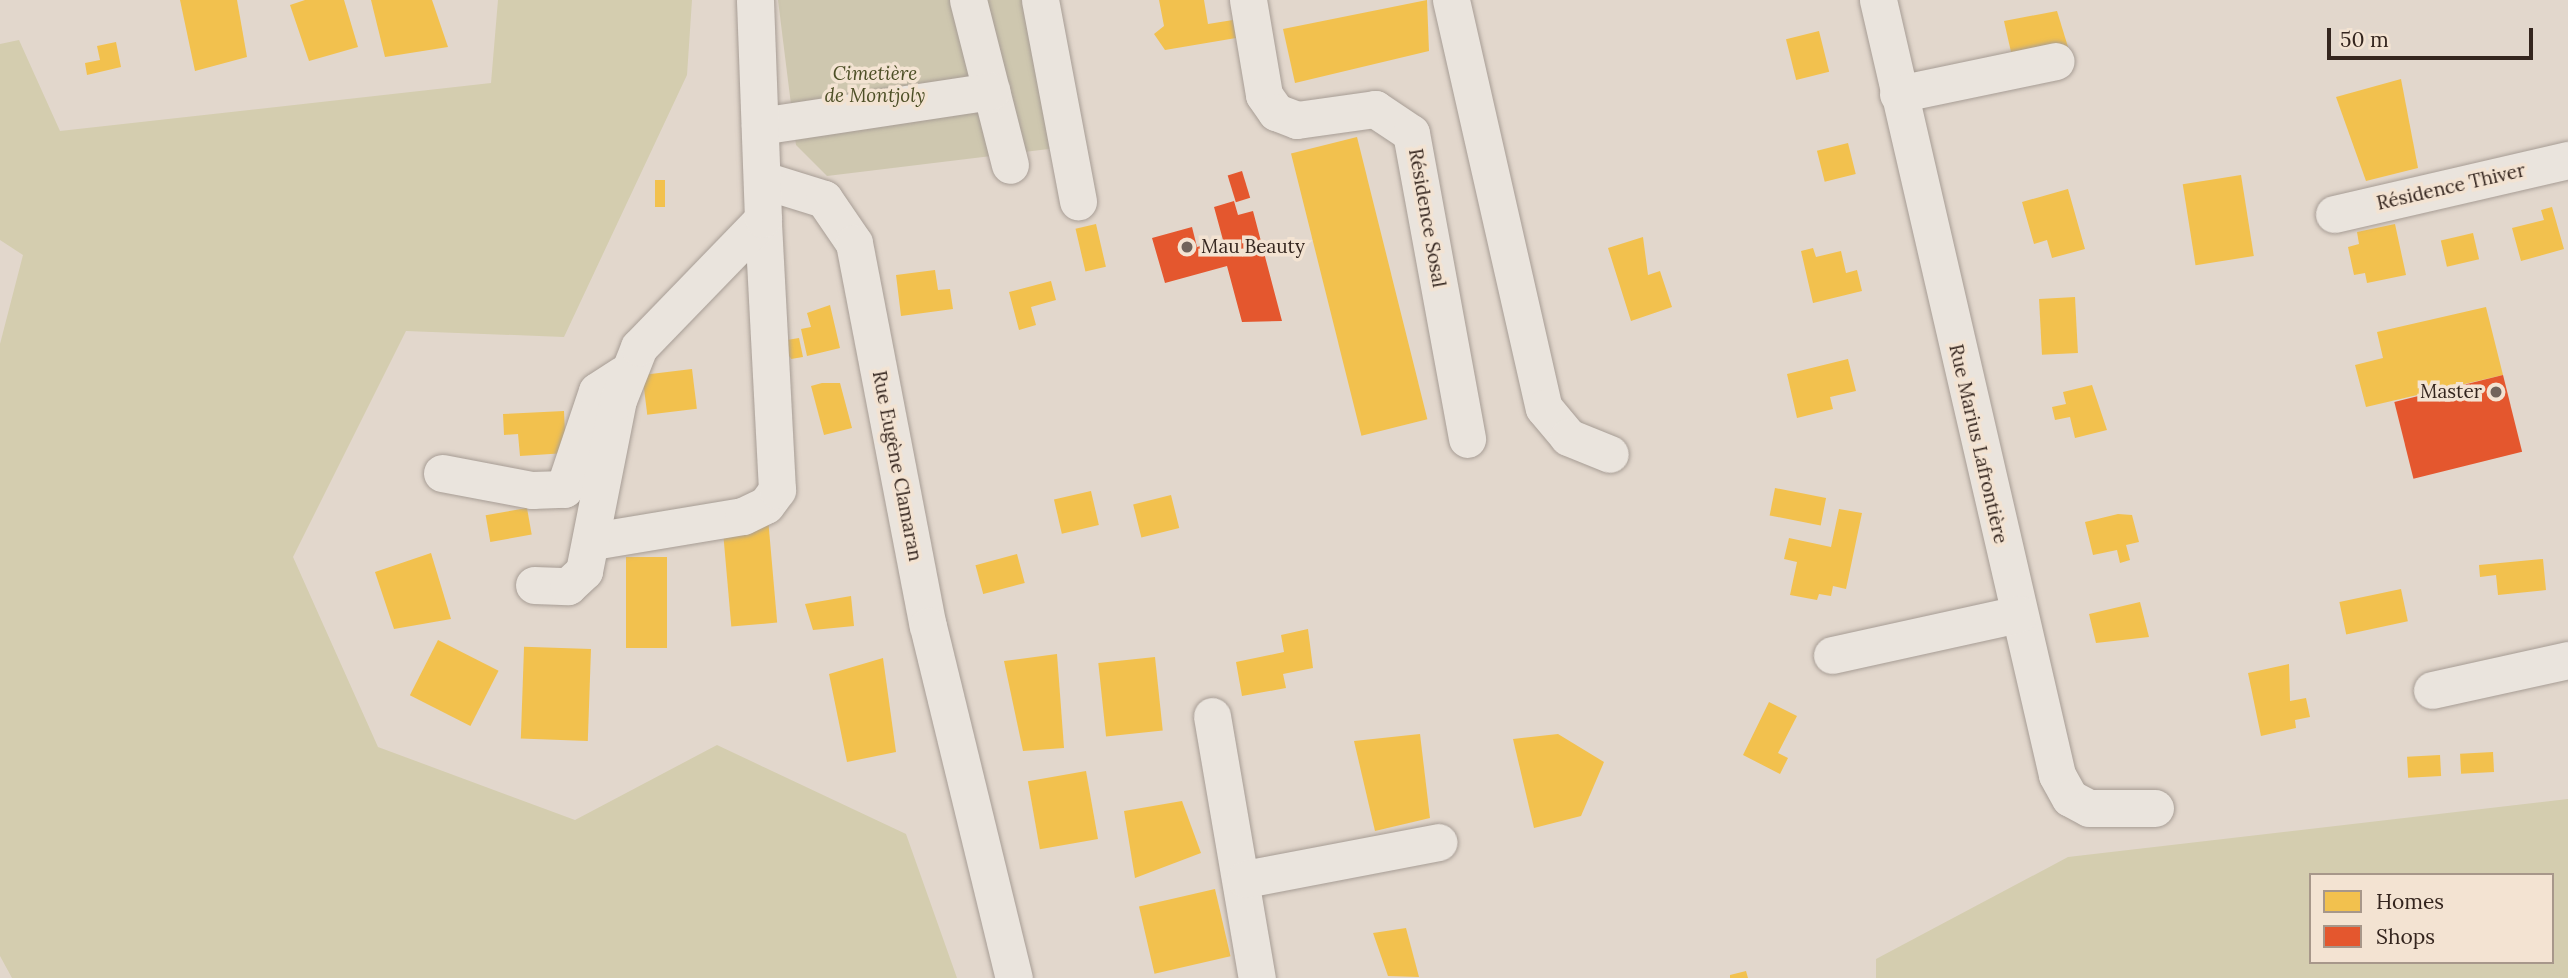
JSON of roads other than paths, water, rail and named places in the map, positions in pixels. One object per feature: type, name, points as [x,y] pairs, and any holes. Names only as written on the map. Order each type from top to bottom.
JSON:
[{"type":"street","points":[[593,541],[743,516],[766,505],[777,490],[755,0]]},
{"type":"street","points":[[968,0],[1010,165]]},
{"type":"street","points":[[1040,0],[1078,201]]},
{"type":"street","name":"Résidence Sosal","points":[[1248,0],[1264,95],[1276,112],[1297,120],[1375,109],[1399,120],[1411,133],[1467,439]]},
{"type":"street","points":[[1451,0],[1544,408],[1568,438],[1610,454]]},
{"type":"street","name":"Rue Marius Lafrontière","points":[[1878,0],[2019,614],[2064,791],[2102,813],[2155,808]]},
{"type":"street","points":[[1898,94],[2056,61]]},
{"type":"street","points":[[761,125],[991,91]]},
{"type":"street","name":"Résidence Thiver","points":[[2334,214],[2568,160]]},
{"type":"street","name":"Rue Eugène Clamaran","points":[[763,180],[824,199],[854,243],[928,626],[1014,978]]},
{"type":"street","points":[[534,585],[576,582],[593,541],[626,373],[645,339],[763,219]]},
{"type":"street","points":[[442,473],[532,490],[564,489],[597,391],[626,373]]},
{"type":"street","points":[[1832,655],[2019,614]]},
{"type":"street","points":[[2432,690],[2568,660]]},
{"type":"street","points":[[1212,716],[1245,879],[1257,978]]},
{"type":"street","points":[[1245,879],[1440,842]]},
{"type":"place","name":"Mau Beauty","points":[[1187,247]]},
{"type":"place","name":"Master","points":[[2496,392]]},
{"type":"park label","name":"Cimetière de Montjoly","points":[[875,85]]}]
